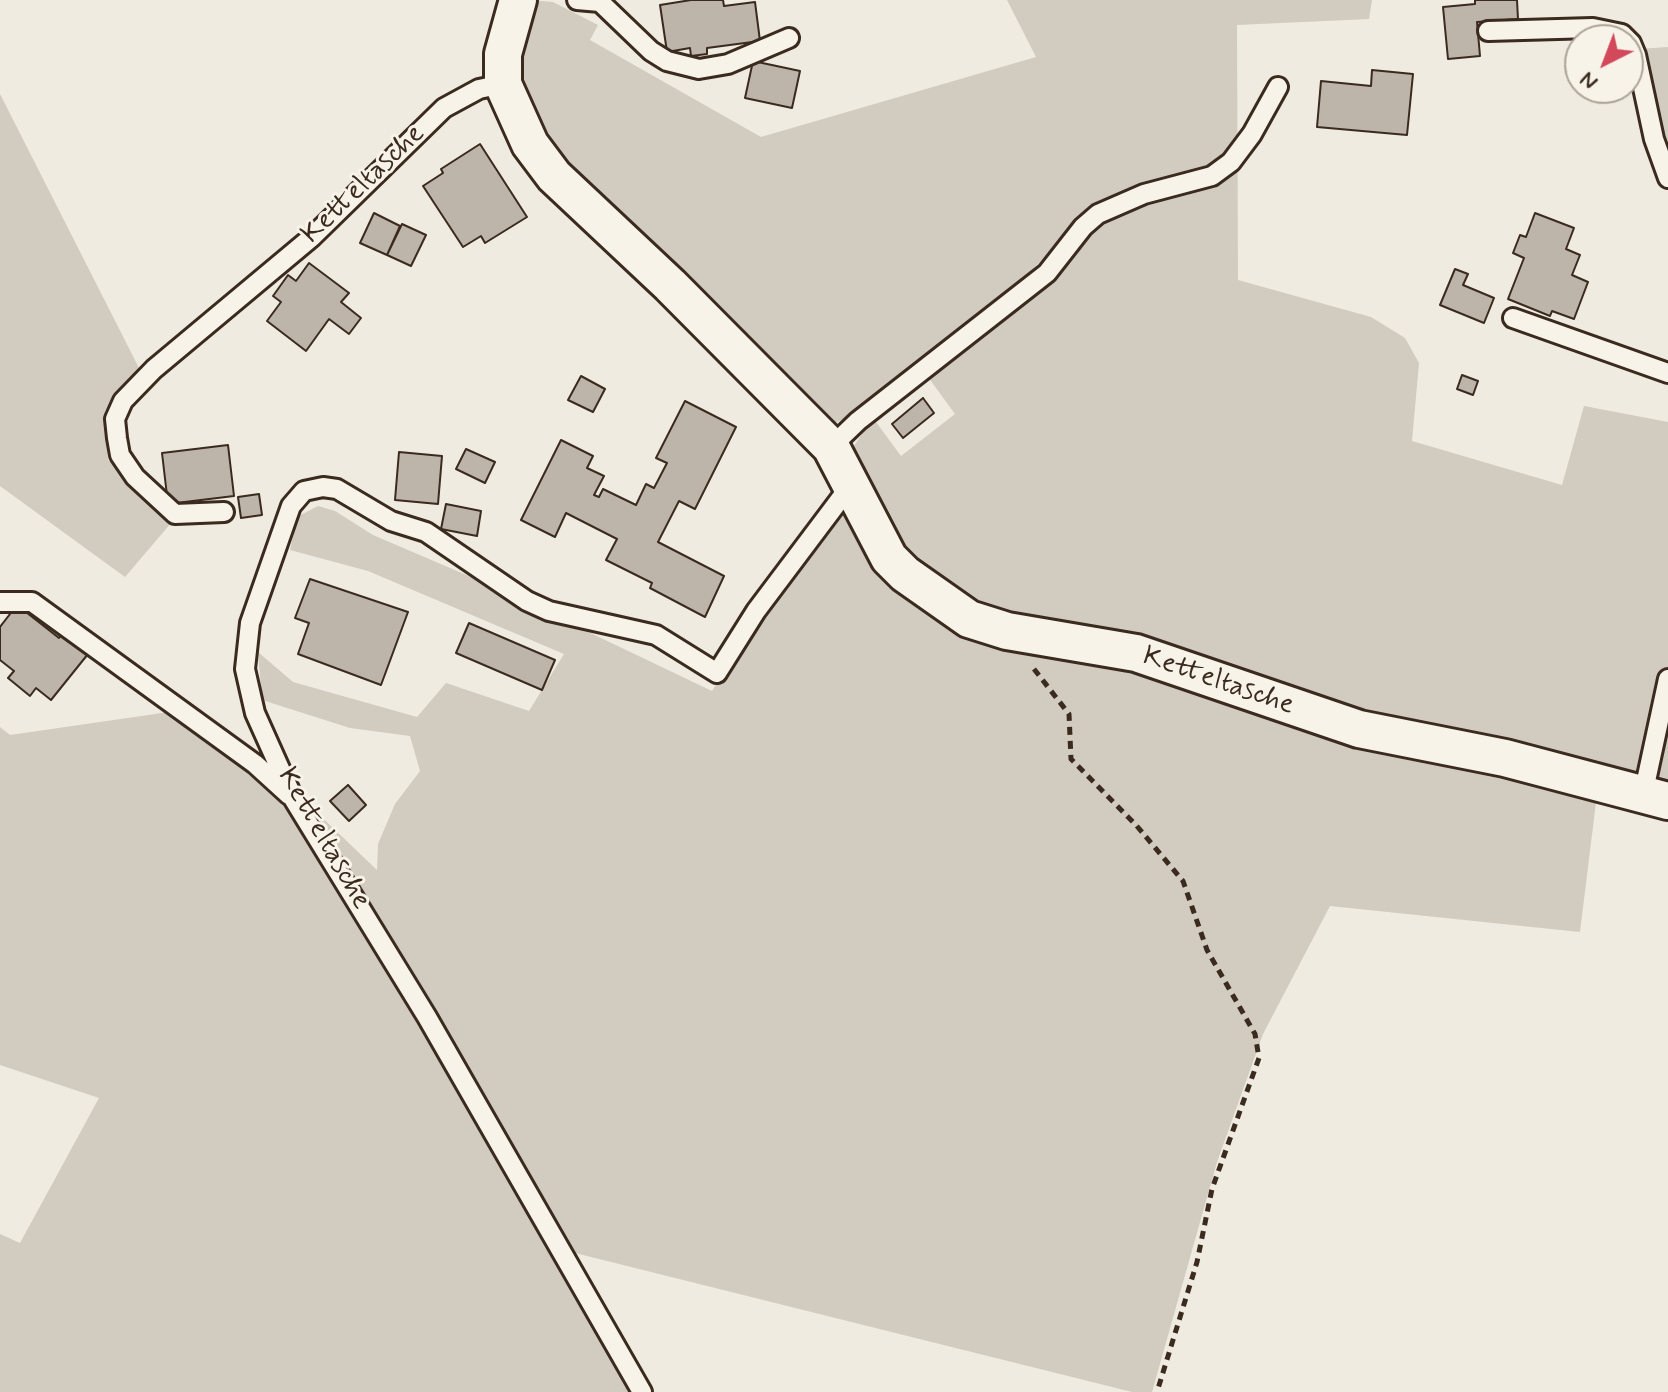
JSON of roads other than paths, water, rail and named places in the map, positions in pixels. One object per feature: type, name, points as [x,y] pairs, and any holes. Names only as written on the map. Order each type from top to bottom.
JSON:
[{"type":"street","name":"Ketteltasche","points":[[518,0],[503,54],[503,84],[530,144],[554,176],[670,285],[831,447],[896,566],[969,619],[1007,631],[1136,653],[1359,729],[1505,758],[1656,798]]},
{"type":"lane","points":[[577,0],[600,2],[651,51],[667,61],[699,69],[728,64],[789,38]]},
{"type":"lane","points":[[1488,31],[1593,28],[1622,34],[1636,55],[1654,139],[1668,178]]},
{"type":"lane","name":"Ketteltasche","points":[[224,512],[175,514],[135,477],[119,447],[115,419],[123,401],[154,369],[312,237],[444,108],[479,89],[503,84]]},
{"type":"lane","points":[[831,447],[1047,273],[1098,214],[1133,198],[1212,176],[1231,162],[1252,134],[1278,87]]},
{"type":"lane","points":[[1513,318],[1668,373]]},
{"type":"lane","name":"Ketteltasche","points":[[642,1392],[419,1004],[294,800],[255,713],[245,669],[250,623],[285,518],[304,491],[323,487],[337,489],[391,521],[426,532],[527,601],[549,611],[656,635],[717,673],[756,611],[850,486]]},
{"type":"lane","points":[[0,602],[32,602],[255,764],[294,800]]},
{"type":"lane","name":"Ketteltasche","points":[[1656,798],[1668,679]]}]
